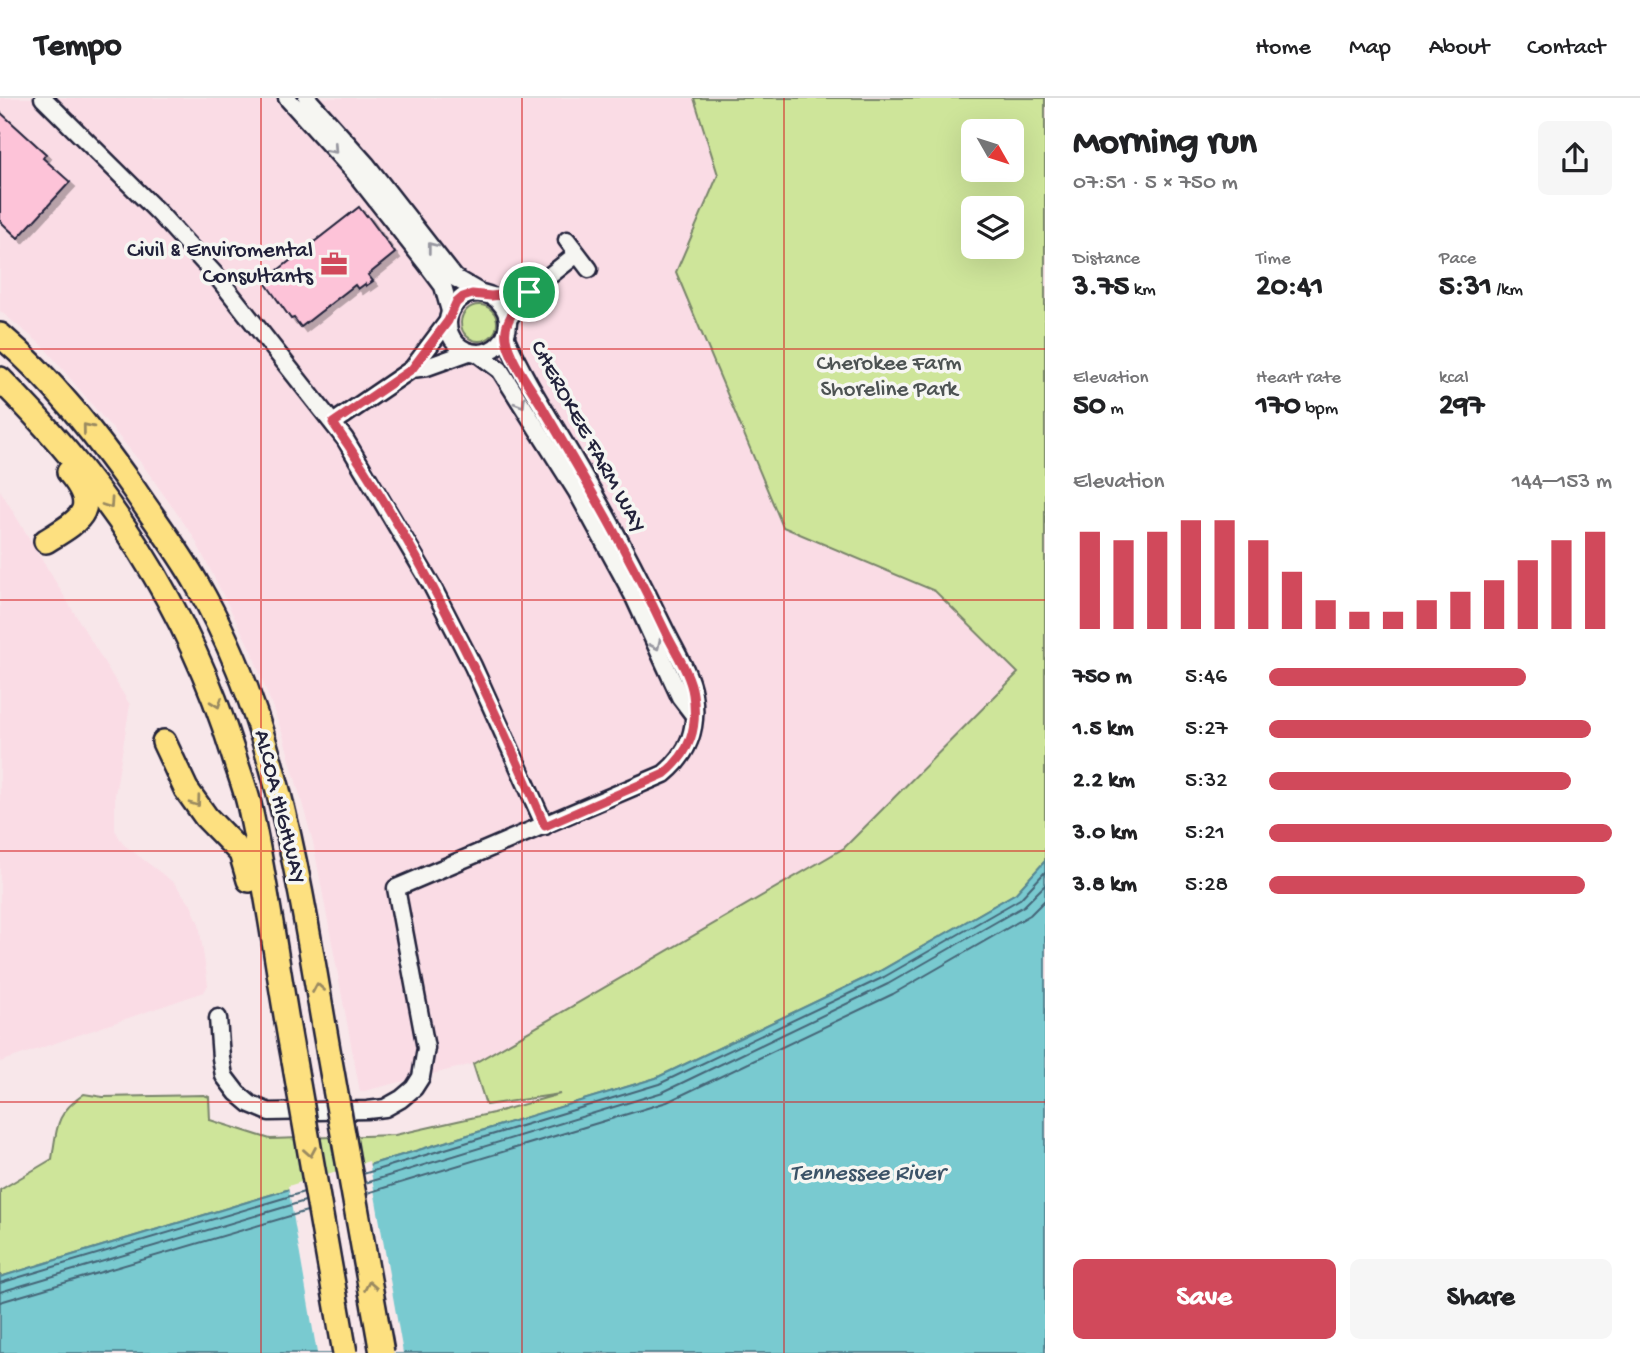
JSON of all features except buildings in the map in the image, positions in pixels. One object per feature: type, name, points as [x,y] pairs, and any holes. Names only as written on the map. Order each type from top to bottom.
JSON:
[{"type":"highway","name":"ALCOA HIGHWAY","points":[[0,335],[63,398],[115,463],[197,584],[225,639],[253,708],[276,779],[304,914],[382,1353]]},
{"type":"highway","name":"ALCOA HIGHWAY","points":[[0,379],[48,428],[101,491],[182,621],[217,703],[248,803],[345,1353]]},
{"type":"highway","points":[[0,398],[23,419],[73,477],[87,501],[85,509],[68,528],[46,541]]},
{"type":"highway","points":[[164,742],[186,789],[206,817],[241,853],[253,891],[273,1000],[286,1018]]},
{"type":"street","points":[[43,98],[159,213],[219,279],[333,423],[431,584],[473,666],[545,826]]},
{"type":"street","points":[[287,98],[355,173],[443,286],[453,340],[473,353]]},
{"type":"street","points":[[307,98],[366,164],[455,278],[486,295],[505,310],[508,319]]},
{"type":"street","points":[[566,240],[589,270]]},
{"type":"street","points":[[412,369],[494,349],[505,336],[508,319],[529,292],[577,254]]},
{"type":"street","points":[[333,423],[412,369],[463,297],[529,292]]},
{"type":"street","name":"CHEROKEE FARM WAY","points":[[218,1018],[224,1076],[250,1104],[269,1112],[367,1110],[384,1108],[401,1099],[414,1088],[421,1077],[426,1048],[396,888],[664,774],[686,751],[692,735],[693,693],[645,589],[589,485],[515,359],[505,336]]},
{"type":"street","name":"CHEROKEE FARM WAY","points":[[473,353],[500,369],[577,492],[633,595],[680,698],[693,714]]},
{"type":"shaded area","points":[[0,98],[694,98],[718,175],[676,272],[783,527],[935,591],[1019,673],[844,848],[473,1064],[360,1092],[313,842],[283,735],[251,650],[193,536],[142,464],[43,346],[0,311]]},
{"type":"shaded area","points":[[0,490],[130,705],[115,795],[115,830],[123,844],[174,883],[191,905],[199,924],[208,985],[204,992],[0,1062]]},
{"type":"green space","name":"Cherokee Farm Shoreline Park","points":[[694,98],[1045,98],[1045,861],[1016,893],[880,971],[656,1078],[0,1277],[0,1190],[52,1159],[62,1115],[84,1094],[103,1097],[204,1095],[209,1097],[210,1120],[270,1139],[395,1135],[493,1113],[560,1094],[486,1105],[473,1064],[844,848],[1018,673],[935,591],[783,527],[676,272],[718,175]]},
{"type":"green space","points":[[479,305],[492,310],[497,323],[492,336],[479,341],[466,336],[461,323],[466,310]]},
{"type":"water","name":"Tennessee River","points":[[1045,861],[1045,1353],[0,1353],[0,1277],[656,1078],[880,971],[1016,893]]},
{"type":"pier","points":[[369,1161],[403,1353],[317,1353],[288,1186]]},
{"type":"place","name":"Civil & Enviromental Consultants","points":[[334,264]]},
{"type":"route","points":[[529,292],[508,319],[505,336],[515,359],[589,485],[645,589],[693,693],[692,735],[686,751],[676,764],[664,774],[545,826],[473,666],[431,584],[333,423],[412,369],[448,321],[450,311],[463,297],[481,293],[491,296],[529,292]]}]
